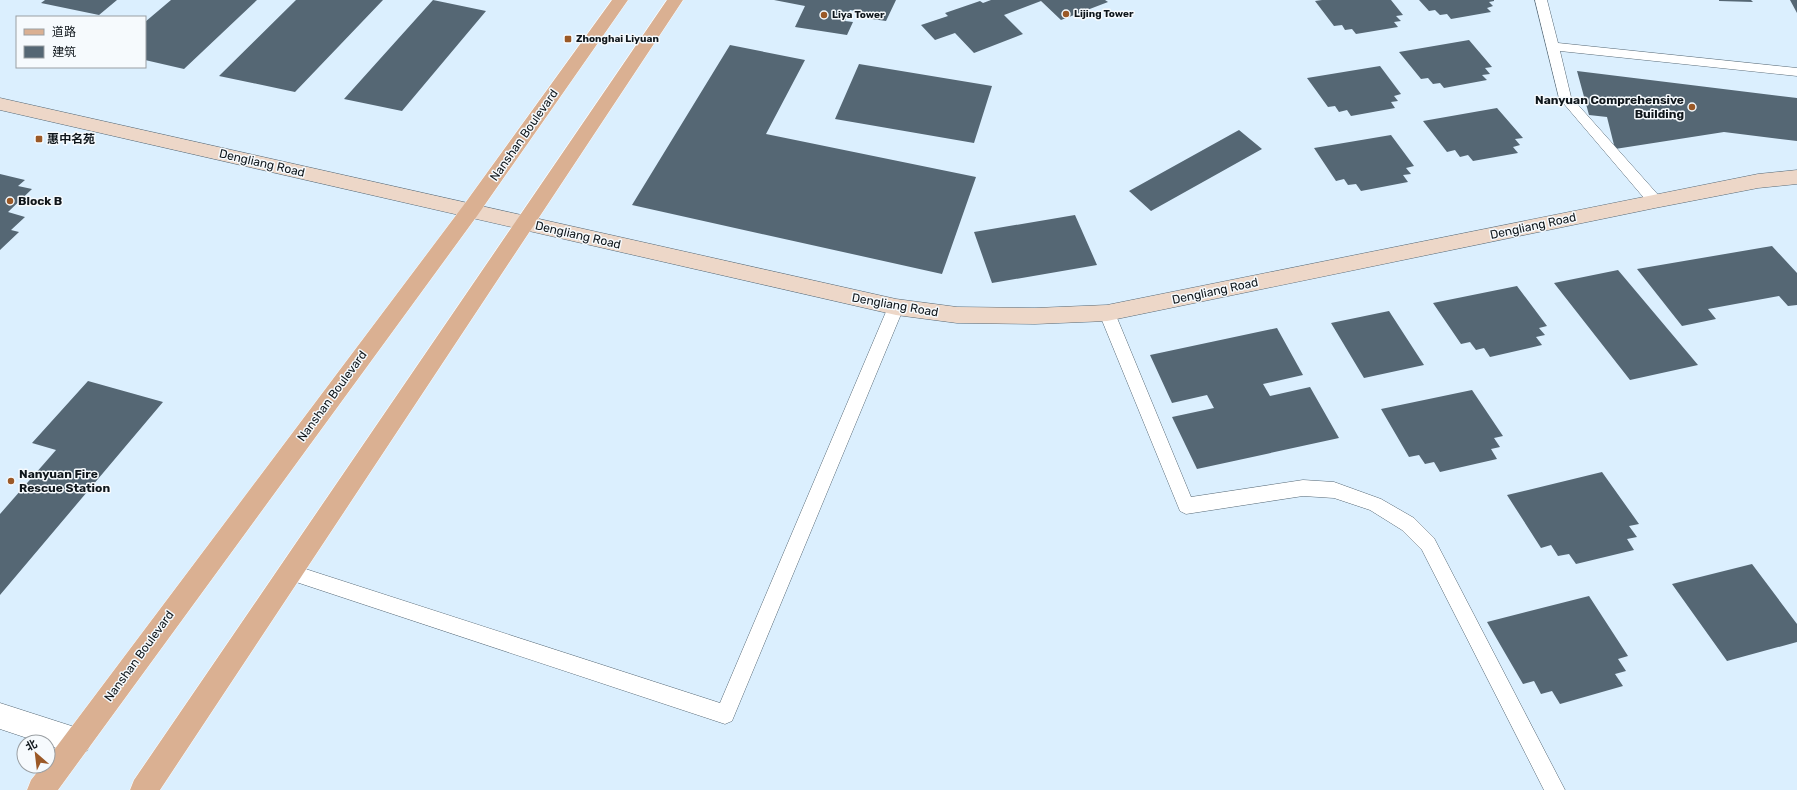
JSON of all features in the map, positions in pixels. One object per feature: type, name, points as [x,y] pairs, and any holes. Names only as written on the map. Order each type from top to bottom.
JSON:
[{"type":"main road","name":"Nanshan Boulevard","points":[[41,790],[470,210],[620,0]]},
{"type":"main road","points":[[144,790],[675,0]]},
{"type":"main road","name":"Dengliang Road","points":[[0,104],[896,307],[957,315],[1035,316],[1107,313],[1655,201],[1758,181],[1797,177]]},
{"type":"street","points":[[0,716],[77,741]]},
{"type":"lane","points":[[1541,0],[1565,98],[1655,201]]},
{"type":"lane","points":[[1552,46],[1797,72]]},
{"type":"lane","points":[[290,572],[725,714],[896,307]]},
{"type":"lane","points":[[1107,313],[1186,506],[1303,488],[1334,490],[1374,504],[1408,524],[1428,544],[1555,790]]},
{"type":"building","points":[[45,0],[117,0],[99,15],[41,3]]},
{"type":"building","points":[[171,0],[257,0],[184,69],[146,60],[146,21]]},
{"type":"building","points":[[296,0],[383,0],[295,92],[219,76]]},
{"type":"building","points":[[433,0],[486,11],[402,111],[344,99]]},
{"type":"building","name":"Liya Tower","points":[[774,0],[896,0],[886,21],[865,18],[868,13],[850,10],[845,21],[853,22],[847,35],[795,27],[805,6]]},
{"type":"building","points":[[991,0],[1105,0],[1108,2],[1061,20],[1041,1],[1004,15],[1023,34],[974,53],[955,33],[935,40],[921,25],[948,16],[945,13],[980,1],[983,3]]},
{"type":"building","points":[[1391,0],[1403,15],[1396,16],[1401,21],[1394,22],[1398,27],[1356,34],[1352,29],[1345,30],[1342,25],[1334,26],[1315,1]]},
{"type":"building","points":[[1419,0],[1494,1],[1489,2],[1493,6],[1487,8],[1491,12],[1451,19],[1447,14],[1440,15],[1435,10],[1429,11]]},
{"type":"building","points":[[1751,0],[1753,2],[1719,1]]},
{"type":"building","points":[[1790,0],[1797,0],[1797,13]]},
{"type":"building","points":[[1469,40],[1492,67],[1485,68],[1490,74],[1482,75],[1487,80],[1444,88],[1440,83],[1433,84],[1428,78],[1421,79],[1399,52]]},
{"type":"building","points":[[730,45],[805,60],[766,134],[976,177],[942,274],[632,205]]},
{"type":"building","points":[[859,64],[992,86],[974,143],[835,119]]},
{"type":"building","points":[[1380,66],[1401,94],[1394,96],[1398,101],[1391,102],[1395,108],[1351,116],[1347,110],[1339,112],[1335,106],[1328,107],[1307,78]]},
{"type":"building","name":"Nanyuan Comprehensive Building","points":[[1577,71],[1797,98],[1797,141],[1724,132],[1615,149],[1607,117],[1589,115]]},
{"type":"building","points":[[1497,108],[1523,138],[1515,139],[1520,145],[1513,147],[1518,153],[1473,161],[1468,155],[1460,157],[1455,150],[1447,152],[1423,121]]},
{"type":"building","points":[[1239,130],[1262,149],[1151,211],[1129,191]]},
{"type":"building","points":[[1391,135],[1414,166],[1406,168],[1411,174],[1403,175],[1408,182],[1361,191],[1356,184],[1348,185],[1344,179],[1336,181],[1314,148]]},
{"type":"building","name":"Block B","points":[[0,174],[25,180],[18,186],[32,189],[8,212],[25,217],[11,230],[19,232],[0,250]]},
{"type":"building","points":[[1075,215],[1097,265],[992,283],[974,232]]},
{"type":"building","points":[[1772,246],[1797,273],[1797,305],[1788,306],[1779,296],[1708,309],[1716,319],[1682,326],[1637,269]]},
{"type":"building","points":[[1618,270],[1698,365],[1630,380],[1554,283]]},
{"type":"building","points":[[1517,286],[1547,326],[1539,328],[1545,335],[1536,337],[1542,345],[1490,357],[1484,348],[1476,350],[1470,342],[1461,344],[1433,303]]},
{"type":"building","points":[[1389,311],[1424,365],[1364,378],[1331,323]]},
{"type":"building","points":[[1277,328],[1303,375],[1263,384],[1270,396],[1310,387],[1339,438],[1197,469],[1172,417],[1214,408],[1207,395],[1172,403],[1150,355]]},
{"type":"building","points":[[88,381],[163,402],[0,595],[0,514],[56,450],[32,443]]},
{"type":"building","points":[[1472,390],[1503,436],[1494,438],[1500,447],[1491,449],[1497,459],[1440,472],[1434,462],[1425,464],[1419,455],[1409,457],[1381,409]]},
{"type":"building","points":[[1602,472],[1639,524],[1629,526],[1637,537],[1627,539],[1634,550],[1576,564],[1569,554],[1558,556],[1551,545],[1541,548],[1507,495]]},
{"type":"building","points":[[1752,564],[1797,624],[1797,642],[1727,661],[1672,584]]},
{"type":"building","points":[[1589,596],[1628,656],[1618,659],[1626,671],[1615,674],[1623,686],[1560,704],[1552,691],[1541,694],[1534,681],[1523,684],[1487,622]]},
{"type":"place","name":"Lijing Tower","points":[[1066,14]]},
{"type":"place","name":"Liya Tower","points":[[824,15]]},
{"type":"place","name":"Zhonghai Liyuan","points":[[568,39]]},
{"type":"place","name":"Nanyuan Comprehensive Building","points":[[1692,107]]},
{"type":"place","name":"惠中名苑","points":[[39,139]]},
{"type":"place","name":"Block B","points":[[10,201]]},
{"type":"place","name":"Nanyuan Fire Rescue Station","points":[[11,481]]}]
